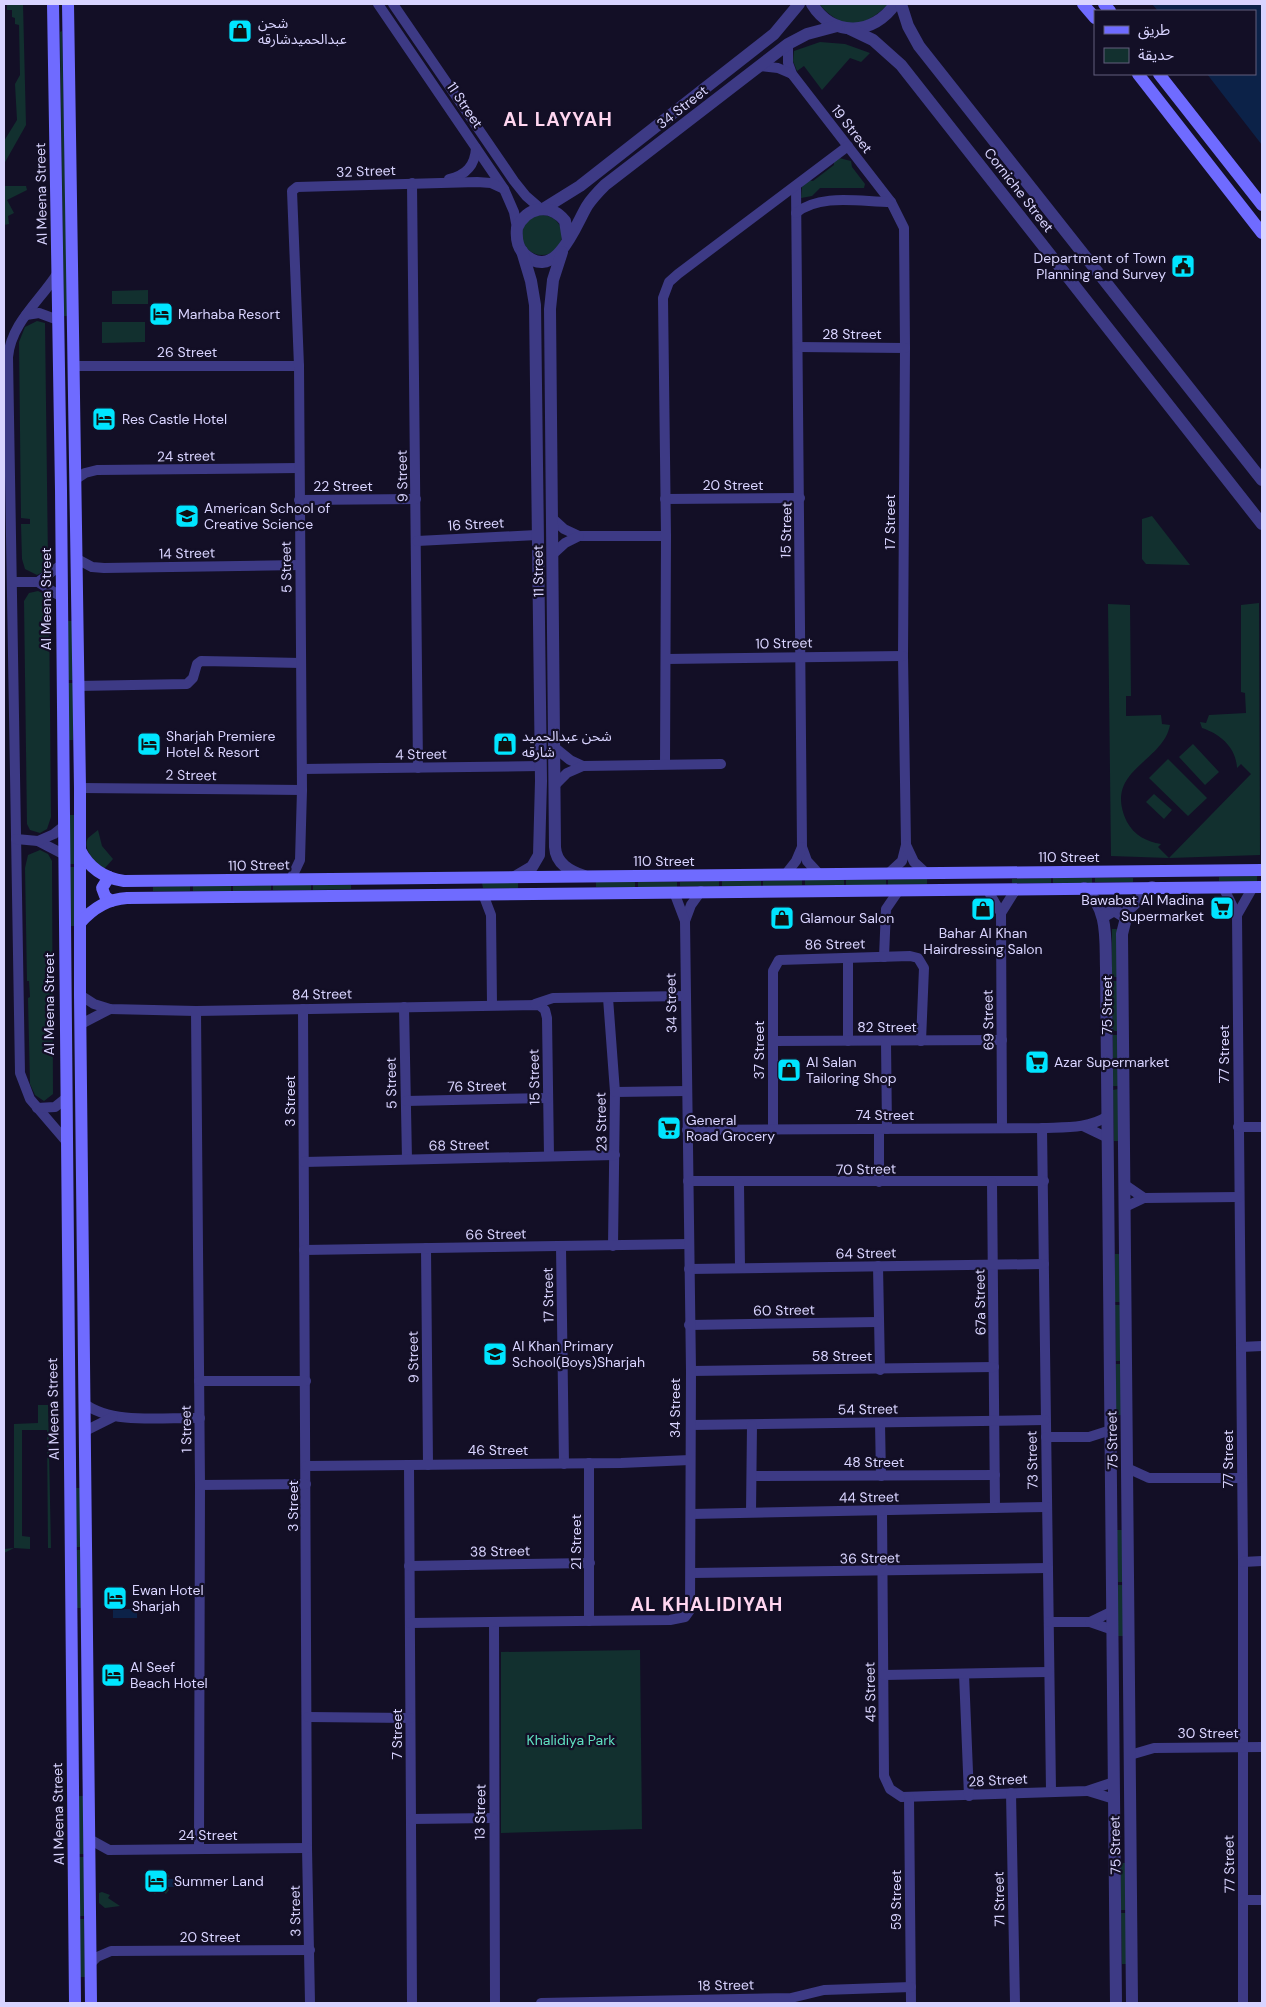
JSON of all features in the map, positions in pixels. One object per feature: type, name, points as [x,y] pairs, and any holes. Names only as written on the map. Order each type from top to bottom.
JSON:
[{"type":"main road","name":"Al Meena Street","points":[[53,4],[64,826],[64,998],[75,2003]]},
{"type":"main road","points":[[68,4],[80,788],[80,995],[91,2003]]},
{"type":"main road","points":[[1083,4],[1094,17]]},
{"type":"main road","points":[[1139,75],[1262,233]]},
{"type":"main road","points":[[1160,75],[1262,205]]},
{"type":"main road","points":[[59,386],[66,397],[67,428],[71,432],[75,432]]},
{"type":"main road","points":[[63,748],[69,749],[72,754],[72,793],[80,805]]},
{"type":"main road","name":"110 Street","points":[[79,849],[89,864],[109,877],[124,881],[1262,870]]},
{"type":"main road","points":[[1167,887],[1177,881],[1202,879],[1205,877],[1205,871]]},
{"type":"main road","points":[[562,892],[568,886],[586,885],[587,881],[584,876]]},
{"type":"main road","points":[[109,877],[103,883],[102,891],[111,901]]},
{"type":"main road","points":[[398,894],[399,890],[404,886],[440,885],[454,878]]},
{"type":"main road","points":[[80,923],[97,907],[111,901],[128,898],[562,892],[1258,887]]},
{"type":"main road","points":[[64,998],[71,1009],[72,1038],[75,1042],[81,1042]]},
{"type":"main road","points":[[72,1677],[80,1684],[82,1703],[89,1714]]},
{"type":"street","name":"11 Street","points":[[378,4],[504,189],[514,212],[517,228]]},
{"type":"street","name":"11 Street","points":[[393,4],[514,181],[526,196],[542,209]]},
{"type":"street","name":"34 Street","points":[[542,209],[580,186],[774,34],[799,4]]},
{"type":"street","name":"Corniche Street","points":[[812,4],[822,17],[878,44],[900,66],[1262,524]]},
{"type":"street","name":"34 Street","points":[[568,240],[587,206],[599,191],[788,44],[807,34],[872,26],[889,13],[896,4]]},
{"type":"street","name":"Corniche Street","points":[[901,4],[908,26],[920,46],[1262,480]]},
{"type":"street","name":"19 Street","points":[[788,44],[788,63],[792,74],[891,202]]},
{"type":"street","points":[[759,66],[778,68],[792,74]]},
{"type":"street","points":[[665,764],[666,536],[663,298],[665,289],[678,274],[848,146]]},
{"type":"street","name":"32 Street","points":[[436,182],[466,172],[472,165],[476,148]]},
{"type":"street","name":"32 Street","points":[[297,187],[484,182],[504,189]]},
{"type":"street","name":"9 Street","points":[[412,183],[418,768]]},
{"type":"street","name":"15 Street","points":[[796,186],[800,498],[798,656],[802,847],[807,862],[818,874]]},
{"type":"street","name":"5 Street","points":[[291,879],[300,860],[302,790],[299,366],[292,196],[292,190],[297,187]]},
{"type":"street","points":[[774,203],[788,204],[796,213],[805,206],[817,201],[891,202]]},
{"type":"street","name":"17 Street","points":[[889,873],[902,861],[906,845],[903,656],[904,228],[891,202]]},
{"type":"street","points":[[542,209],[560,216],[567,227],[568,240],[562,252],[551,259],[538,261],[522,251],[517,240],[517,228],[523,217],[542,209]]},
{"type":"street","name":"11 Street","points":[[515,877],[532,867],[539,855],[540,766],[534,297],[522,251]]},
{"type":"street","name":"11 Street","points":[[562,252],[553,280],[551,300],[556,856],[567,868],[584,876]]},
{"type":"street","points":[[57,274],[13,334],[8,357],[20,1073],[27,1094],[66,1141]]},
{"type":"street","points":[[26,315],[39,313],[58,320]]},
{"type":"street","name":"28 Street","points":[[798,347],[905,348]]},
{"type":"street","name":"26 Street","points":[[75,366],[299,366]]},
{"type":"street","points":[[536,383],[542,385],[545,389],[545,430],[552,444]]},
{"type":"street","name":"24 street","points":[[76,479],[86,473],[97,470],[299,468]]},
{"type":"street","name":"20 Street","points":[[665,499],[800,498]]},
{"type":"street","name":"22 Street","points":[[299,500],[416,499]]},
{"type":"street","points":[[553,519],[564,529],[579,536],[666,536]]},
{"type":"street","name":"16 Street","points":[[417,541],[537,535]]},
{"type":"street","points":[[553,554],[565,543],[579,536]]},
{"type":"street","name":"14 Street","points":[[77,559],[92,567],[104,568],[300,565]]},
{"type":"street","points":[[38,582],[61,565]]},
{"type":"street","points":[[12,582],[38,582],[60,596]]},
{"type":"street","points":[[538,653],[545,662],[547,691],[555,702]]},
{"type":"street","name":"10 Street","points":[[666,658],[903,656]]},
{"type":"street","points":[[78,686],[187,684],[193,678],[197,664],[204,662],[301,663]]},
{"type":"street","points":[[554,747],[570,760],[583,766]]},
{"type":"street","points":[[554,786],[567,773],[583,766],[720,764]]},
{"type":"street","name":"4 Street","points":[[302,769],[540,766]]},
{"type":"street","name":"2 Street","points":[[80,788],[302,790]]},
{"type":"street","points":[[38,841],[54,834],[64,826]]},
{"type":"street","points":[[16,839],[38,841],[63,854]]},
{"type":"street","name":"17 Street","points":[[906,845],[914,862],[927,874]]},
{"type":"street","name":"15 Street","points":[[785,875],[796,862],[802,847]]},
{"type":"street","points":[[300,860],[312,879]]},
{"type":"street","name":"75 Street","points":[[1132,2003],[1122,934],[1125,917],[1136,900],[1152,887]]},
{"type":"street","name":"77 Street","points":[[1223,887],[1236,915],[1243,1562],[1243,2003]]},
{"type":"street","points":[[1236,915],[1258,887]]},
{"type":"street","points":[[1084,888],[1098,904],[1104,916],[1114,910],[1120,912],[1125,917]]},
{"type":"street","name":"69 Street","points":[[987,889],[1000,913],[1002,1127]]},
{"type":"street","points":[[1000,913],[1016,889]]},
{"type":"street","points":[[874,890],[886,909]]},
{"type":"street","points":[[884,958],[886,909],[899,890]]},
{"type":"street","name":"34 Street","points":[[685,921],[691,905],[701,891]]},
{"type":"street","name":"34 Street","points":[[410,1623],[682,1618],[690,1610],[692,1573],[691,1371],[685,921],[674,892]]},
{"type":"street","points":[[482,894],[492,915]]},
{"type":"street","points":[[492,1005],[492,915],[496,903],[503,894]]},
{"type":"street","name":"75 Street","points":[[1104,916],[1109,1174],[1116,2003]]},
{"type":"street","name":"86 Street","points":[[774,971],[776,963],[783,959],[904,957],[917,964],[923,974],[921,1041]]},
{"type":"street","points":[[848,958],[848,1041]]},
{"type":"street","name":"37 Street","points":[[774,971],[774,1129]]},
{"type":"street","name":"84 Street","points":[[80,995],[94,1004],[110,1009],[196,1011],[535,1004],[553,998],[686,996]]},
{"type":"street","name":"23 Street","points":[[608,998],[615,1092],[613,1246]]},
{"type":"street","name":"15 Street","points":[[535,1004],[542,1007],[547,1014],[549,1156]]},
{"type":"street","name":"5 Street","points":[[404,1007],[407,1159]]},
{"type":"street","name":"84 Street","points":[[81,1024],[110,1009]]},
{"type":"street","name":"3 Street","points":[[303,1009],[308,1717],[307,1848],[310,2003]]},
{"type":"street","name":"1 Street","points":[[196,1011],[200,1418],[199,1848]]},
{"type":"street","name":"82 Street","points":[[773,1041],[1002,1040]]},
{"type":"street","points":[[879,1182],[886,1042]]},
{"type":"street","points":[[615,1092],[687,1091]]},
{"type":"street","name":"76 Street","points":[[406,1101],[548,1098]]},
{"type":"street","points":[[37,1108],[55,1106],[65,1099]]},
{"type":"street","name":"74 Street","points":[[687,1130],[1042,1128],[1083,1126],[1108,1116]]},
{"type":"street","name":"74 Street","points":[[1083,1126],[1108,1138]]},
{"type":"street","points":[[1238,1127],[1262,1127]]},
{"type":"street","name":"73 Street","points":[[1042,1128],[1051,1791]]},
{"type":"street","name":"68 Street","points":[[304,1162],[615,1155]]},
{"type":"street","points":[[1109,1174],[1114,1181],[1117,1202],[1125,1207],[1144,1198],[1239,1197]]},
{"type":"street","name":"70 Street","points":[[688,1181],[739,1183],[1044,1181]]},
{"type":"street","name":"67a Street","points":[[992,1182],[995,1421],[994,1508]]},
{"type":"street","points":[[739,1183],[740,1268]]},
{"type":"street","points":[[1125,1185],[1144,1198]]},
{"type":"street","name":"66 Street","points":[[304,1250],[689,1244]]},
{"type":"street","name":"17 Street","points":[[561,1247],[564,1464]]},
{"type":"street","name":"9 Street","points":[[426,1248],[428,1465]]},
{"type":"street","name":"64 Street","points":[[689,1269],[1044,1264]]},
{"type":"street","points":[[878,1266],[880,1370]]},
{"type":"street","name":"60 Street","points":[[689,1325],[878,1322]]},
{"type":"street","points":[[1241,1346],[1262,1346]]},
{"type":"street","name":"58 Street","points":[[691,1371],[994,1367]]},
{"type":"street","points":[[199,1381],[306,1380]]},
{"type":"street","points":[[85,1404],[96,1411],[114,1417],[200,1418]]},
{"type":"street","points":[[85,1431],[114,1417]]},
{"type":"street","name":"54 Street","points":[[690,1425],[1045,1420]]},
{"type":"street","points":[[880,1422],[881,1476]]},
{"type":"street","points":[[751,1512],[753,1476],[752,1425]]},
{"type":"street","points":[[1046,1437],[1089,1437],[1111,1430],[1119,1436],[1120,1455],[1127,1466],[1149,1478]]},
{"type":"street","points":[[1089,1437],[1111,1446]]},
{"type":"street","name":"46 Street","points":[[306,1466],[564,1464],[690,1460]]},
{"type":"street","name":"21 Street","points":[[589,1463],[589,1621]]},
{"type":"street","name":"7 Street","points":[[409,1465],[412,2003]]},
{"type":"street","name":"48 Street","points":[[753,1476],[995,1475]]},
{"type":"street","points":[[1128,1488],[1149,1478],[1242,1478]]},
{"type":"street","points":[[200,1485],[306,1484]]},
{"type":"street","name":"44 Street","points":[[691,1514],[1047,1507]]},
{"type":"street","name":"45 Street","points":[[882,1510],[884,1776],[887,1784],[896,1794],[909,1797]]},
{"type":"street","points":[[1243,1562],[1262,1561]]},
{"type":"street","name":"38 Street","points":[[410,1566],[590,1563]]},
{"type":"street","name":"36 Street","points":[[692,1573],[882,1572],[1048,1568]]},
{"type":"street","points":[[1090,1622],[1112,1611]]},
{"type":"street","name":"13 Street","points":[[494,1622],[493,1818],[495,2003]]},
{"type":"street","points":[[1049,1622],[1090,1622],[1113,1630]]},
{"type":"street","points":[[884,1675],[1048,1672]]},
{"type":"street","points":[[964,1674],[969,1796]]},
{"type":"street","points":[[308,1717],[410,1718]]},
{"type":"street","points":[[1115,1728],[1120,1732],[1123,1752],[1130,1755]]},
{"type":"street","name":"30 Street","points":[[1130,1737],[1154,1748]]},
{"type":"street","name":"30 Street","points":[[1130,1755],[1154,1748],[1262,1747]]},
{"type":"street","points":[[1114,1782],[1122,1789],[1124,1810],[1130,1817]]},
{"type":"street","name":"28 Street","points":[[909,1797],[1087,1790],[1114,1782]]},
{"type":"street","name":"28 Street","points":[[1087,1790],[1114,1799]]},
{"type":"street","name":"71 Street","points":[[1011,1793],[1015,2003]]},
{"type":"street","name":"59 Street","points":[[909,1797],[911,2003]]},
{"type":"street","points":[[411,1819],[493,1818]]},
{"type":"street","points":[[89,1839],[109,1850]]},
{"type":"street","name":"24 Street","points":[[89,1860],[109,1850],[307,1848]]},
{"type":"street","points":[[1243,1900],[1262,1900]]},
{"type":"street","points":[[90,1938],[111,1951]]},
{"type":"street","name":"20 Street","points":[[111,1951],[310,1950]]},
{"type":"street","points":[[90,1964],[101,1955],[111,1951]]},
{"type":"street","name":"18 Street","points":[[540,2003],[810,1999],[832,1990],[911,1988]]},
{"type":"green space","points":[[7,4],[23,4],[26,125],[4,164],[4,141],[17,120],[15,84],[20,75],[19,25],[15,24],[12,10],[7,10]]},
{"type":"green space","points":[[819,4],[889,4],[871,18],[862,22],[845,23],[828,13]]},
{"type":"green space","points":[[62,31],[68,316],[64,316],[60,32]]},
{"type":"green space","points":[[820,42],[845,44],[870,53],[861,62],[850,58],[822,90],[804,66],[797,71],[793,61],[794,51]]},
{"type":"green space","points":[[839,158],[851,161],[852,167],[865,184],[864,188],[820,188],[812,196],[801,198],[802,187],[808,180],[813,181],[834,165],[834,160]]},
{"type":"green space","points":[[4,186],[26,186],[27,190],[7,200],[14,213],[8,216],[9,224],[4,225]]},
{"type":"green space","points":[[542,215],[556,221],[562,235],[556,249],[542,255],[528,249],[522,235],[528,221]]},
{"type":"green space","points":[[148,290],[148,304],[112,304],[112,291]]},
{"type":"green space","points":[[37,321],[45,323],[48,562],[43,572],[37,575],[25,569],[22,559],[21,524],[30,524],[30,519],[21,518],[19,342],[25,327]]},
{"type":"green space","points":[[102,322],[145,322],[145,342],[102,343]]},
{"type":"green space","points":[[1152,516],[1190,565],[1146,564],[1142,559],[1142,519]]},
{"type":"green space","points":[[38,591],[46,595],[49,603],[51,817],[47,829],[40,833],[30,830],[27,824],[24,601],[29,593]]},
{"type":"green space","points":[[1259,603],[1260,855],[1169,858],[1251,774],[1241,764],[1237,768],[1234,754],[1226,742],[1202,728],[1200,722],[1206,723],[1209,715],[1246,713],[1245,693],[1241,692],[1241,605]]},
{"type":"green space","points":[[1108,604],[1130,605],[1131,696],[1126,696],[1126,716],[1161,715],[1162,724],[1170,725],[1165,738],[1157,749],[1128,778],[1122,790],[1121,804],[1127,822],[1133,831],[1146,840],[1161,844],[1158,847],[1169,858],[1111,856]]},
{"type":"green space","points":[[67,621],[72,621],[73,680],[68,680]]},
{"type":"green space","points":[[68,683],[73,683],[73,740],[68,740]]},
{"type":"green space","points":[[1193,744],[1219,772],[1205,785],[1179,757]]},
{"type":"green space","points":[[1168,759],[1207,798],[1188,816],[1149,778]]},
{"type":"green space","points":[[1154,794],[1172,810],[1164,819],[1146,802]]},
{"type":"green space","points":[[69,815],[74,815],[75,864],[69,864]]},
{"type":"green space","points":[[98,830],[102,846],[113,859],[104,869],[93,859],[87,847],[88,838]]},
{"type":"green space","points":[[40,850],[48,854],[52,861],[53,1094],[44,1101],[35,1095],[30,1084],[28,998],[30,997],[29,981],[27,981],[25,868],[28,855]]},
{"type":"green space","points":[[69,867],[74,867],[75,926],[70,926]]},
{"type":"green space","points":[[1257,876],[1257,881],[1219,881],[1219,877]]},
{"type":"green space","points":[[1051,878],[1051,883],[1012,883],[1012,879]]},
{"type":"green space","points":[[1053,878],[1092,878],[1092,883],[1053,883]]},
{"type":"green space","points":[[1095,878],[1133,878],[1133,882],[1095,882]]},
{"type":"green space","points":[[927,879],[927,884],[888,885],[888,880]]},
{"type":"green space","points":[[802,880],[802,885],[763,886],[763,881]]},
{"type":"green space","points":[[805,880],[844,880],[844,885],[805,885]]},
{"type":"green space","points":[[846,880],[886,880],[886,885],[846,885]]},
{"type":"green space","points":[[719,881],[719,886],[680,886],[680,882]]},
{"type":"green space","points":[[722,881],[761,881],[761,886],[722,886]]},
{"type":"green space","points":[[596,882],[635,882],[635,887],[596,887]]},
{"type":"green space","points":[[638,882],[677,882],[677,887],[638,887]]},
{"type":"green space","points":[[482,883],[518,883],[518,888],[483,888]]},
{"type":"green space","points":[[271,885],[271,890],[233,891],[233,886]]},
{"type":"green space","points":[[273,885],[311,885],[311,890],[273,890]]},
{"type":"green space","points":[[313,885],[351,885],[351,889],[313,890]]},
{"type":"green space","points":[[190,886],[190,891],[153,891],[153,887]]},
{"type":"green space","points":[[193,886],[231,886],[231,891],[193,891]]},
{"type":"green space","points":[[1112,929],[1117,929],[1117,977],[1112,977]]},
{"type":"green space","points":[[1112,981],[1117,981],[1118,1031],[1113,1031]]},
{"type":"green space","points":[[1113,1035],[1118,1035],[1118,1086],[1113,1086]]},
{"type":"green space","points":[[1118,1089],[1119,1141],[1114,1141],[1113,1090]]},
{"type":"green space","points":[[1115,1254],[1120,1254],[1120,1302],[1115,1302]]},
{"type":"green space","points":[[1115,1305],[1120,1305],[1121,1361],[1116,1361]]},
{"type":"green space","points":[[1116,1364],[1121,1364],[1122,1415],[1116,1415]]},
{"type":"green space","points":[[38,1405],[48,1405],[51,1548],[48,1548],[47,1430],[22,1430],[22,1536],[30,1537],[30,1549],[14,1548],[14,1424],[38,1423]]},
{"type":"green space","points":[[75,1488],[80,1488],[81,1547],[76,1547]]},
{"type":"green space","points":[[1117,1530],[1122,1530],[1123,1582],[1118,1582]]},
{"type":"green space","points":[[14,1548],[4,1553],[4,1549]]},
{"type":"green space","points":[[76,1550],[81,1550],[82,1608],[76,1608]]},
{"type":"green space","points":[[1118,1585],[1123,1585],[1123,1636],[1118,1636]]},
{"type":"green space","name":"Khalidiya Park","points":[[640,1650],[642,1829],[501,1833],[501,1652]]},
{"type":"green space","points":[[79,1796],[83,1796],[84,1854],[79,1854]]},
{"type":"green space","points":[[79,1857],[84,1857],[85,1916],[80,1916]]},
{"type":"green space","points":[[1121,1863],[1125,1863],[1126,1910],[1121,1910]]},
{"type":"green space","points":[[155,1871],[158,1876],[166,1871],[169,1876],[165,1883],[169,1890],[166,1894],[159,1889],[155,1894],[147,1887],[147,1877]]},
{"type":"green space","points":[[102,1892],[110,1895],[108,1898],[120,1906],[105,1908],[99,1903],[99,1893]]},
{"type":"green space","points":[[1121,1913],[1126,1913],[1126,1964],[1122,1964]]},
{"type":"green space","points":[[80,1919],[84,1919],[85,1977],[80,1977]]},
{"type":"water","points":[[1152,4],[1262,4],[1262,145],[1208,75],[1256,75],[1256,10],[1157,10]]},
{"type":"water","points":[[113,1609],[137,1609],[137,1618],[113,1618]]},
{"type":"water","points":[[168,1879],[189,1879],[192,1884],[188,1887],[168,1887],[164,1883]]},
{"type":"place","name":"شحن عبدالحميدشارقه","points":[[240,31]]},
{"type":"place","name":"Department of Town Planning and Survey","points":[[1183,266]]},
{"type":"place","name":"Marhaba Resort","points":[[161,314]]},
{"type":"place","name":"Res Castle Hotel","points":[[104,419]]},
{"type":"place","name":"American School of Creative Science","points":[[187,516]]},
{"type":"place","name":"Sharjah Premiere Hotel & Resort","points":[[149,744]]},
{"type":"place","name":"شحن عبدالحميد شارقه","points":[[505,744]]},
{"type":"place","name":"Bawabat Al Madina Supermarket","points":[[1222,908]]},
{"type":"place","name":"Bahar Al Khan Hairdressing Salon","points":[[983,909]]},
{"type":"place","name":"Glamour Salon","points":[[782,918]]},
{"type":"place","name":"Azar Supermarket","points":[[1037,1062]]},
{"type":"place","name":"Al Salan Tailoring Shop","points":[[789,1070]]},
{"type":"place","name":"General Road Grocery","points":[[669,1128]]},
{"type":"place","name":"Al Khan Primary School(Boys)Sharjah","points":[[495,1354]]},
{"type":"place","name":"Ewan Hotel Sharjah","points":[[115,1598]]},
{"type":"place","name":"Al Seef Beach Hotel","points":[[113,1675]]},
{"type":"place","name":"Summer Land","points":[[156,1881]]},
{"type":"district","name":"AL LAYYAH","points":[[558,119]]},
{"type":"district","name":"AL KHALIDIYAH","points":[[707,1604]]}]
